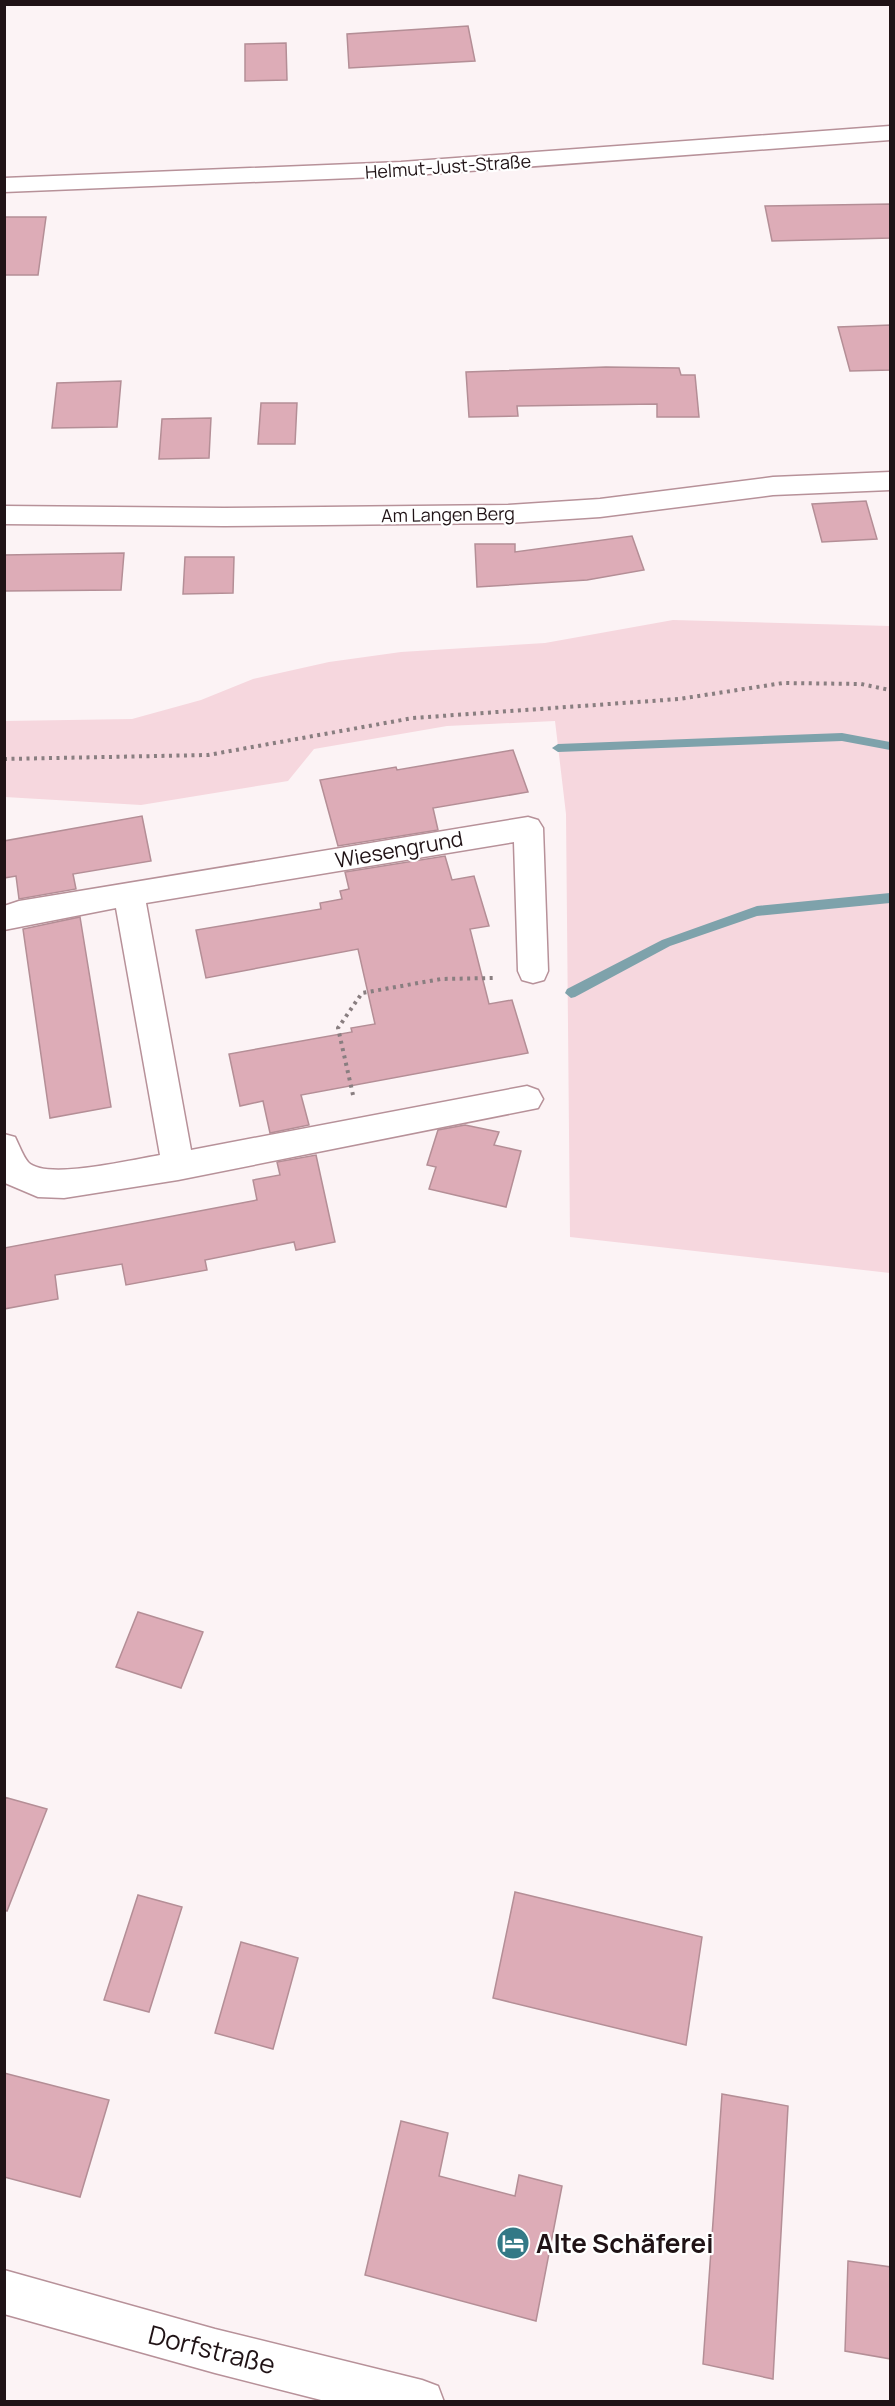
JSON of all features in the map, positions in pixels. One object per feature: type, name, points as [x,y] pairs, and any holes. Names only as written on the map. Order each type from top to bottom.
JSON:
[{"type":"street","name":"Helmut-Just-Straße","points":[[4,185],[401,169],[891,134]]},
{"type":"street","name":"Am Langen Berg","points":[[4,515],[236,517],[507,514],[600,508],[773,486],[891,481]]},
{"type":"street","name":"Wiesengrund","points":[[4,918],[19,913],[528,828],[533,971]]},
{"type":"street","points":[[129,895],[178,1166]]},
{"type":"street","points":[[4,1147],[17,1173],[38,1184],[64,1184],[178,1166],[527,1099]]},
{"type":"street","name":"Dorfstraße","points":[[4,2292],[215,2351],[422,2402]]},
{"type":"path","points":[[4,759],[208,755],[413,718],[679,699],[783,683],[861,684],[891,690]]},
{"type":"path","points":[[362,1131],[338,1028],[362,993],[441,979],[486,979],[533,971]]},
{"type":"shaded area","points":[[673,620],[890,626],[890,1273],[570,1237],[566,814],[555,721],[447,726],[314,749],[288,781],[141,805],[5,797],[5,721],[132,719],[201,700],[253,679],[329,662],[401,652],[545,643]]},
{"type":"building","points":[[468,26],[475,61],[349,68],[347,34]]},
{"type":"building","points":[[286,43],[287,80],[245,81],[245,44]]},
{"type":"building","points":[[891,204],[891,238],[772,241],[765,206]]},
{"type":"building","points":[[4,217],[46,217],[38,275],[4,275]]},
{"type":"building","points":[[891,325],[891,370],[850,371],[838,327]]},
{"type":"building","points":[[606,367],[679,368],[681,375],[695,375],[699,417],[657,417],[657,404],[517,406],[518,416],[469,417],[466,372]]},
{"type":"building","points":[[121,381],[117,427],[52,428],[57,383]]},
{"type":"building","points":[[261,403],[297,403],[295,444],[258,444]]},
{"type":"building","points":[[211,418],[209,458],[159,459],[162,419]]},
{"type":"building","points":[[866,501],[877,539],[822,542],[812,504]]},
{"type":"building","points":[[632,536],[644,570],[587,580],[477,587],[475,544],[515,544],[515,552]]},
{"type":"building","points":[[124,553],[121,590],[4,591],[4,555]]},
{"type":"building","points":[[185,557],[234,557],[233,593],[183,594]]},
{"type":"building","points":[[513,750],[528,792],[433,808],[438,830],[338,846],[320,780],[396,767],[397,770]]},
{"type":"building","points":[[142,816],[151,861],[73,874],[76,889],[19,899],[16,876],[4,878],[4,841]]},
{"type":"building","points":[[445,856],[452,880],[474,876],[489,926],[470,929],[489,1004],[512,1000],[528,1053],[301,1095],[309,1125],[270,1133],[263,1101],[240,1106],[229,1054],[352,1032],[351,1028],[375,1024],[358,949],[206,978],[196,930],[321,909],[320,903],[342,899],[340,891],[349,889],[345,872]]},
{"type":"building","points":[[80,917],[111,1107],[50,1118],[23,929]]},
{"type":"building","points":[[465,1125],[499,1132],[494,1145],[521,1151],[506,1207],[429,1189],[436,1167],[427,1165],[438,1130]]},
{"type":"building","points":[[316,1155],[335,1242],[296,1250],[294,1242],[205,1260],[207,1270],[126,1285],[122,1264],[55,1275],[58,1299],[4,1309],[4,1248],[257,1200],[253,1180],[280,1175],[277,1162]]},
{"type":"building","points":[[138,1612],[203,1632],[181,1688],[116,1667]]},
{"type":"building","points":[[4,1797],[47,1809],[7,1911],[4,1910]]},
{"type":"building","points":[[515,1892],[702,1937],[686,2045],[493,1998]]},
{"type":"building","points":[[138,1895],[182,1907],[149,2012],[104,2000]]},
{"type":"building","points":[[241,1942],[298,1958],[273,2049],[215,2033]]},
{"type":"building","points":[[4,2073],[109,2100],[80,2197],[4,2177]]},
{"type":"building","points":[[722,2094],[788,2106],[773,2379],[703,2364]]},
{"type":"building","points":[[401,2121],[448,2133],[439,2176],[515,2196],[519,2175],[562,2186],[536,2321],[365,2275]]},
{"type":"building","points":[[848,2261],[891,2267],[891,2359],[845,2351]]},
{"type":"waterway","points":[[558,748],[842,737],[890,746]]},
{"type":"waterway","points":[[571,993],[666,943],[757,911],[890,898]]},
{"type":"place","name":"Alte Schäferei","points":[[513,2243]]}]
